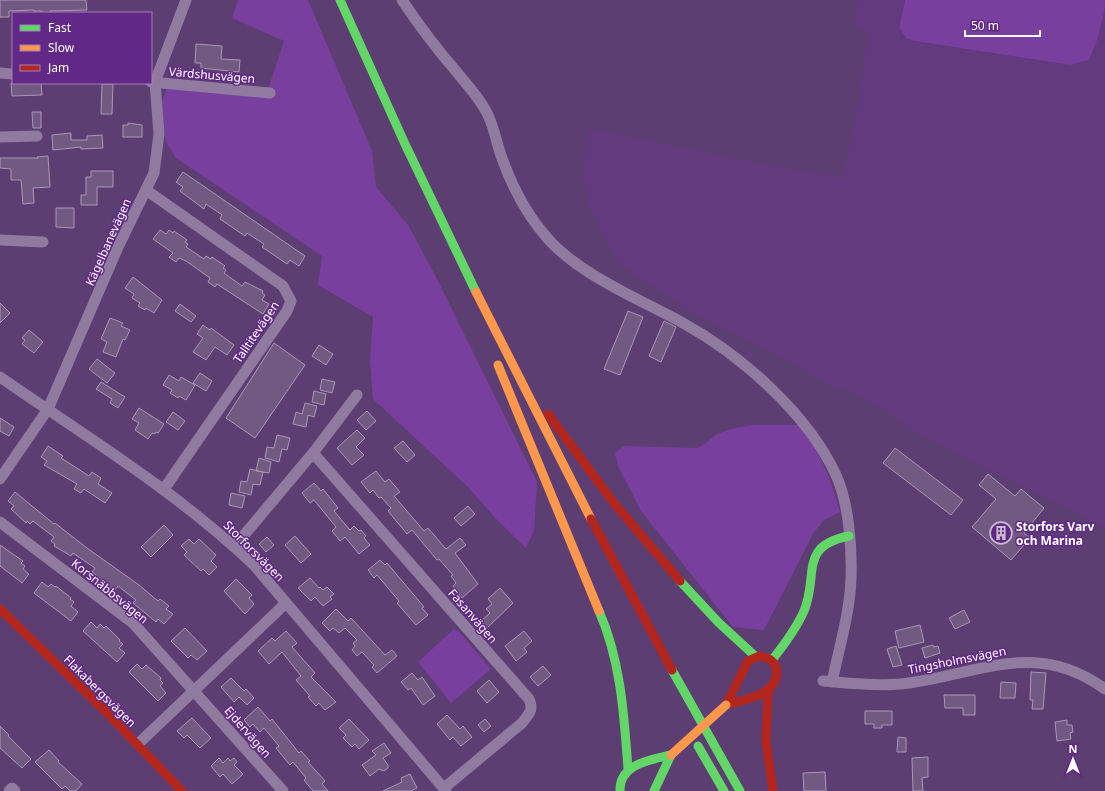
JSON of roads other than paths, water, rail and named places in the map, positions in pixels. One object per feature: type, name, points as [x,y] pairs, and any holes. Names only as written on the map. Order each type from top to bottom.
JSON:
[{"type":"main road","points":[[340,0],[411,156],[509,360],[619,572],[686,697],[740,791]]},
{"type":"main road","points":[[509,360],[598,484],[649,548],[715,620],[735,640],[756,656]]},
{"type":"main road","points":[[556,480],[496,362],[604,622],[614,650],[623,709],[628,769]]},
{"type":"main road","points":[[772,660],[793,633],[801,618],[811,587],[813,561],[817,551],[825,543],[834,538],[849,536]]},
{"type":"main road","name":"Flakabergsvägen","points":[[0,609],[138,744],[182,791]]},
{"type":"main road","points":[[620,791],[619,780],[621,775],[628,769],[670,755],[726,705],[748,661],[756,656],[764,656],[772,660],[776,669],[776,679],[768,691],[766,741],[773,791]]},
{"type":"main road","points":[[726,705],[768,691]]},
{"type":"main road","points":[[686,724],[724,791]]},
{"type":"main road","points":[[654,791],[670,755]]},
{"type":"street","name":"Kägelbanevägen","points":[[0,479],[48,409],[118,248],[154,173],[159,134],[153,82],[186,0]]},
{"type":"street","points":[[402,0],[455,70],[474,91],[488,115],[503,162],[526,213],[546,236],[584,269],[693,329],[726,351],[772,390],[799,417],[820,444],[837,476],[846,507],[849,536]]},
{"type":"street","points":[[0,73],[12,74]]},
{"type":"street","name":"Värdshusvägen","points":[[153,82],[270,93]]},
{"type":"street","points":[[0,137],[37,136]]},
{"type":"street","name":"Talltitevägen","points":[[146,190],[283,286],[291,301],[287,311],[164,489]]},
{"type":"street","points":[[0,240],[43,242]]},
{"type":"street","name":"Storforsvägen","points":[[0,377],[185,504],[254,565],[445,789]]},
{"type":"street","points":[[234,547],[313,452],[357,395]]},
{"type":"street","name":"Fasanvägen","points":[[313,452],[524,693],[531,704],[531,712],[522,723],[445,789]]},
{"type":"street","name":"Korsnäbbsvägen","points":[[0,522],[134,623],[194,691]]},
{"type":"street","name":"Tingsholmsvägen","points":[[849,536],[851,577],[850,592],[828,681],[907,683],[952,675],[995,664],[1022,661],[1064,668],[1094,681],[1105,689]]},
{"type":"street","points":[[138,744],[286,603]]},
{"type":"street","name":"Ejdervägen","points":[[194,691],[283,791]]},
{"type":"street","points":[[9,791],[12,788],[15,791]]},
{"type":"place","name":"Storfors Varv och Marina","points":[[1001,533]]}]
